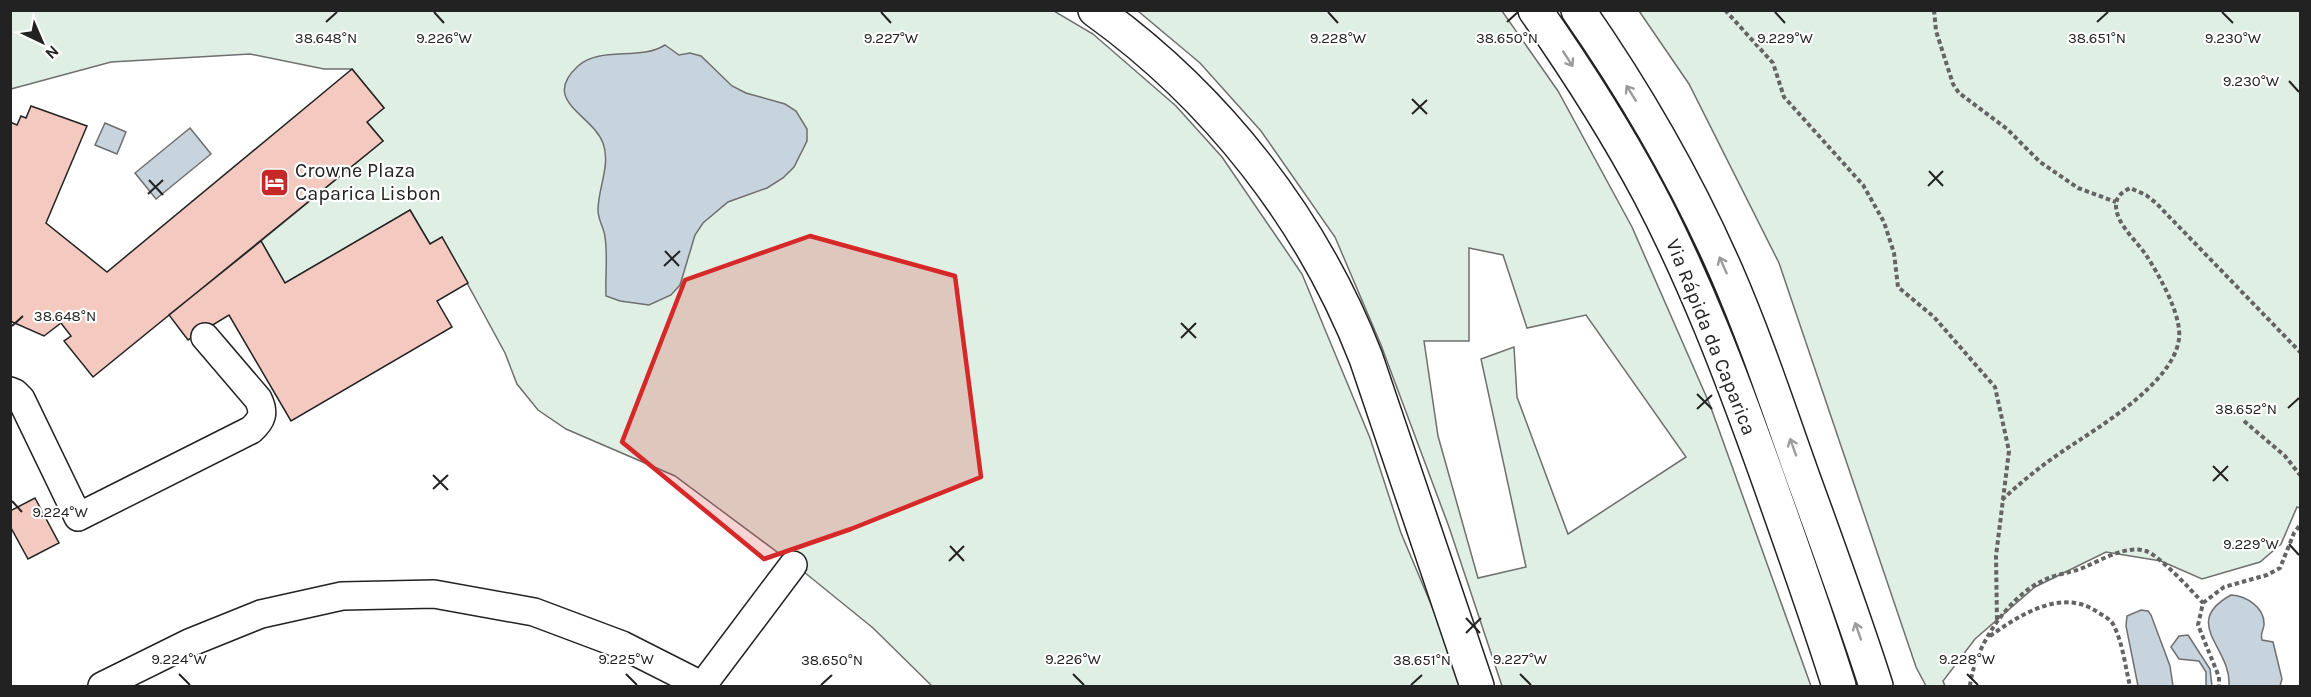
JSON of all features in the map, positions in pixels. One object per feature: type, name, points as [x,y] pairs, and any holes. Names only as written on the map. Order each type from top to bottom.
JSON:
[{"type":"main road","points":[[1095,10],[1171,72],[1232,136],[1276,192],[1317,255],[1339,296],[1366,358],[1477,687]]},
{"type":"main road","name":"Via Rápida da Caparica","points":[[1535,10],[1620,141],[1651,197],[1691,279],[1736,389],[1839,687]]},
{"type":"main road","name":"Via Rápida da Caparica","points":[[1578,10],[1652,127],[1679,175],[1725,269],[1762,360],[1861,637],[1876,687]]},
{"type":"street","points":[[10,391],[21,399],[78,517],[251,430],[261,421],[263,409],[258,399],[205,337]]},
{"type":"street","points":[[102,687],[189,643],[261,614],[342,596],[434,594],[534,612],[622,645],[702,686],[793,565]]},
{"type":"path","points":[[1725,10],[1773,63],[1784,97],[1863,185],[1884,222],[1894,253],[1898,287],[1934,317],[1995,387],[2009,452],[1996,556],[1997,621]]},
{"type":"path","points":[[1934,10],[1936,31],[1953,84],[1959,93],[2007,129],[2040,162],[2078,188],[2116,202]]},
{"type":"path","points":[[2002,500],[2020,482],[2126,407],[2162,372],[2169,363],[2179,340],[2178,324],[2170,300],[2147,256],[2123,224],[2117,212],[2116,202],[2120,193],[2130,188],[2156,203],[2301,352]]},
{"type":"path","points":[[2244,421],[2285,456],[2301,475]]},
{"type":"path","points":[[2219,687],[2219,677],[2199,625],[2203,603],[2224,587],[2267,575],[2280,568],[2294,533],[2301,525]]},
{"type":"path","points":[[1970,687],[1971,677],[1982,647],[1997,621],[2012,603],[2042,581],[2077,571],[2123,551],[2148,552],[2203,603]]},
{"type":"path","points":[[1982,647],[1990,636],[2017,618],[2055,602],[2091,606],[2111,621],[2118,636],[2130,687]]},
{"type":"highlighted area","points":[[810,236],[955,276],[981,477],[851,529],[764,559],[622,442],[685,280]]},
{"type":"green space","points":[[10,11],[1054,11],[1093,34],[1176,106],[1222,157],[1302,274],[1370,438],[1401,533],[1452,654],[1463,686],[932,686],[873,628],[804,572],[675,476],[566,429],[538,410],[517,384],[505,353],[442,237],[430,244],[410,210],[285,283],[261,241],[383,141],[367,122],[384,108],[352,69],[324,69],[250,54],[111,62],[11,89]]},
{"type":"green space","points":[[1138,11],[1502,11],[1558,91],[1632,227],[1710,405],[1811,686],[1502,686],[1449,527],[1381,345],[1335,237],[1261,131],[1200,63]],"holes":[[[1469,248],[1503,255],[1527,328],[1586,315],[1686,457],[1568,534],[1517,397],[1514,347],[1481,359],[1526,567],[1478,578],[1438,436],[1424,341],[1469,341]]]},
{"type":"green space","points":[[1639,11],[2300,11],[2300,508],[2297,507],[2281,544],[2260,562],[2202,579],[2161,561],[2106,552],[2035,587],[1975,639],[1943,681],[1945,686],[1926,686],[1916,667],[1779,263],[1689,84]]},
{"type":"shaded area","points":[[665,45],[679,55],[690,53],[701,56],[732,86],[746,93],[785,104],[796,111],[807,129],[807,141],[794,167],[783,178],[767,188],[728,202],[703,223],[695,235],[680,285],[671,295],[649,305],[620,301],[606,296],[606,244],[598,210],[606,160],[605,151],[597,133],[566,98],[564,89],[568,78],[578,66],[587,60],[655,50]]},
{"type":"shaded area","points":[[105,123],[126,132],[117,154],[95,145]]},
{"type":"shaded area","points":[[190,128],[211,154],[156,199],[135,173]]},
{"type":"shaded area","points":[[2231,595],[2248,600],[2261,613],[2264,625],[2262,640],[2273,642],[2282,679],[2280,686],[2229,686],[2228,672],[2209,626],[2210,616],[2216,605]]},
{"type":"shaded area","points":[[2141,610],[2148,611],[2151,615],[2170,666],[2173,686],[2138,686],[2126,626],[2127,616]]},
{"type":"shaded area","points":[[2188,635],[2210,669],[2212,686],[2206,686],[2206,672],[2199,661],[2179,659],[2171,647],[2179,636]]},
{"type":"building","name":"Crowne Plaza Caparica Lisbon","points":[[352,69],[384,108],[367,122],[383,141],[93,377],[64,341],[71,336],[61,323],[44,336],[10,321],[10,122],[17,125],[21,116],[26,118],[31,106],[87,126],[46,223],[107,272]]},
{"type":"building","points":[[410,210],[430,244],[442,237],[468,283],[437,301],[452,327],[291,421],[229,315],[188,340],[169,315],[261,241],[285,283]]},
{"type":"building","points":[[35,498],[59,543],[28,559],[10,526],[10,511]]},
{"type":"place","name":"Crowne Plaza Caparica Lisbon","points":[[274,182]]}]
